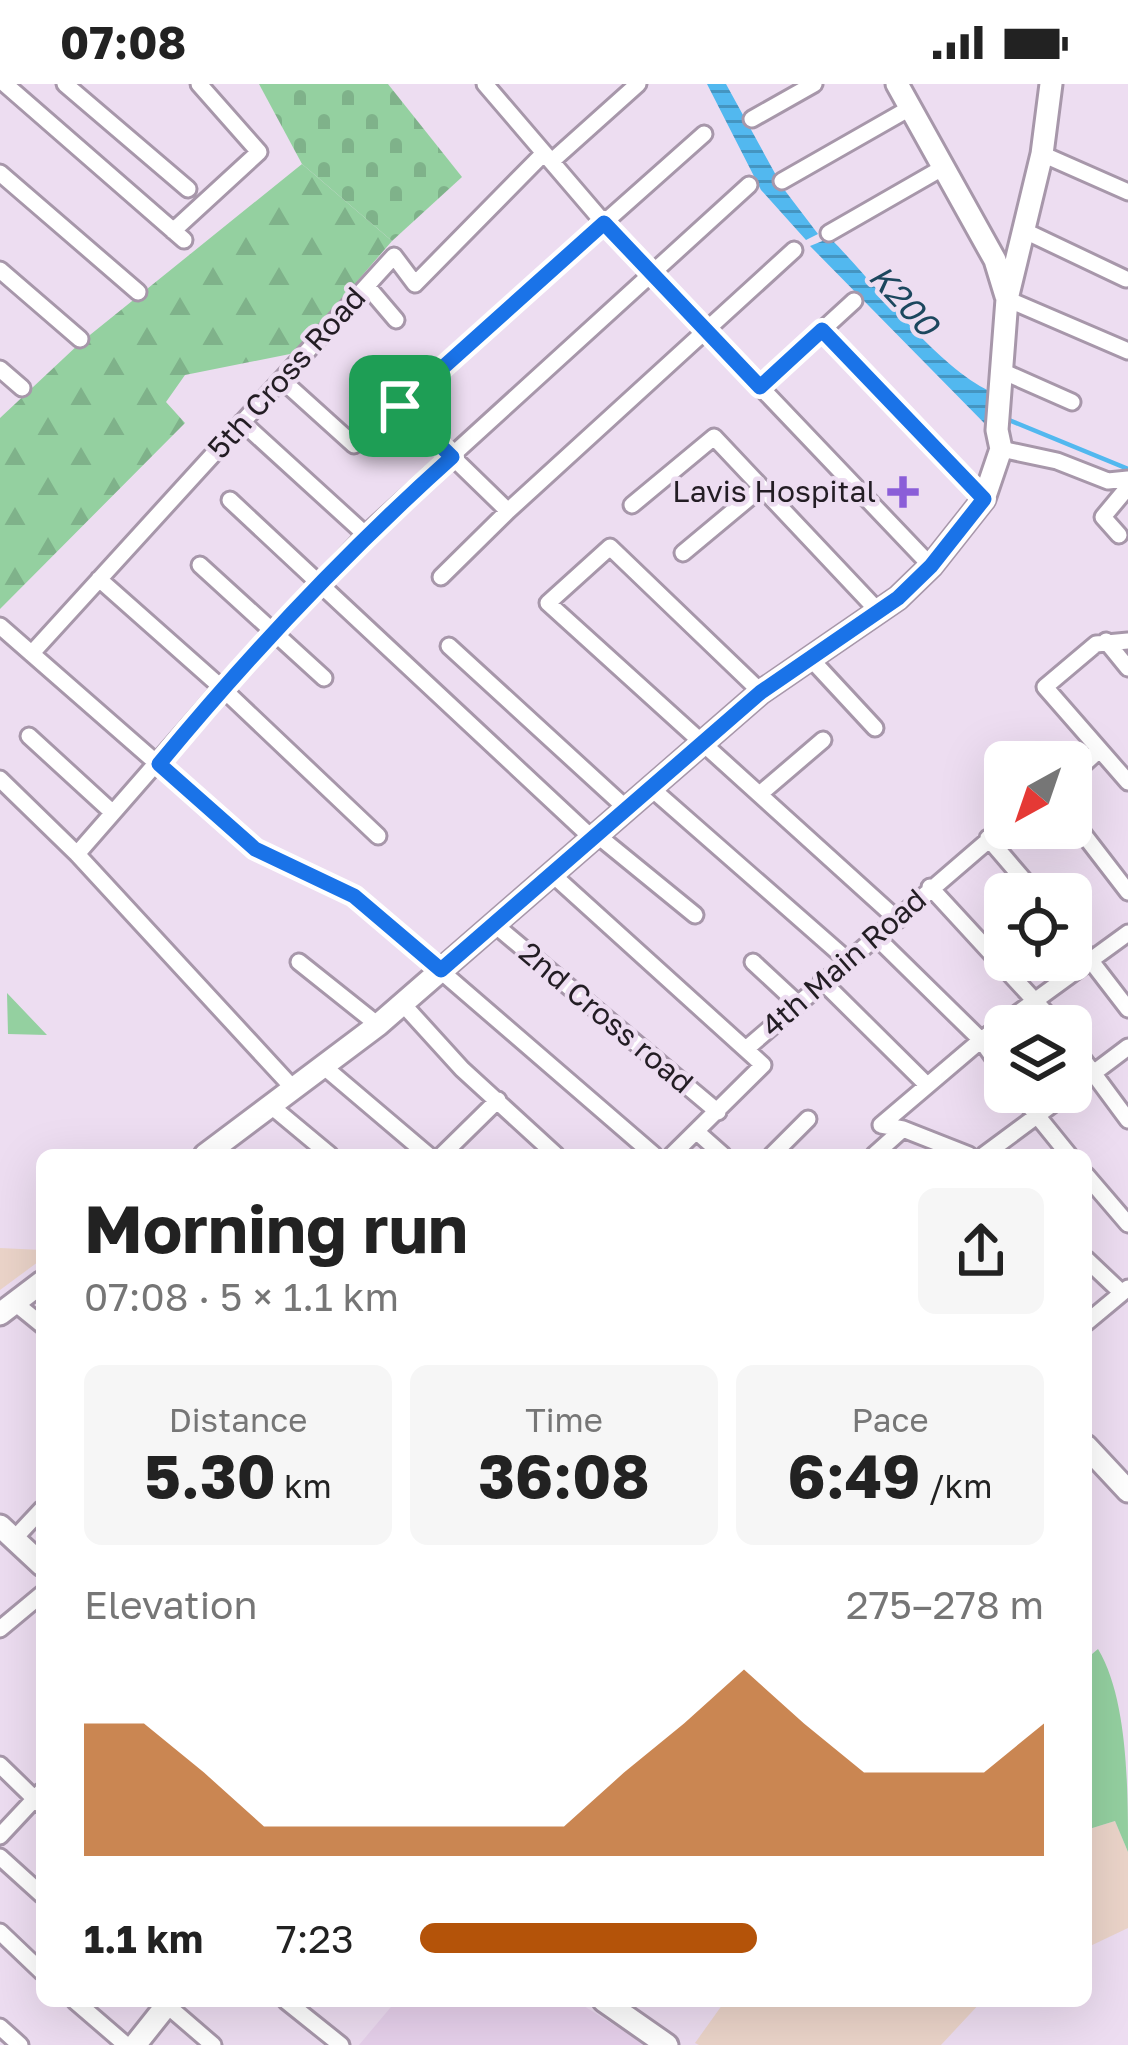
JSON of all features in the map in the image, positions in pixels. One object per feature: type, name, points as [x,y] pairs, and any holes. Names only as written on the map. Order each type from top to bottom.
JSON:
[{"type":"main road","points":[[897,84],[995,260],[1007,298]]},
{"type":"main road","points":[[222,1149],[322,1064],[378,1025],[761,692],[880,612],[931,566],[984,499],[999,440],[1007,298],[1042,154],[1052,84]]},
{"type":"main road","points":[[8,1308],[36,1287]]},
{"type":"main road","points":[[1092,1452],[1128,1491]]},
{"type":"main road","points":[[7,1532],[36,1559]]},
{"type":"main road","points":[[130,2045],[162,2007]]},
{"type":"main road","points":[[613,2007],[667,2045]]},
{"type":"street","points":[[5,84],[178,235],[260,152],[199,84]]},
{"type":"street","points":[[65,84],[188,189]]},
{"type":"street","points":[[548,157],[638,84]]},
{"type":"street","points":[[752,118],[814,84]]},
{"type":"street","points":[[493,87],[604,223],[931,566]]},
{"type":"street","points":[[782,181],[910,108]]},
{"type":"street","points":[[282,380],[354,446],[704,134]]},
{"type":"street","points":[[1042,154],[1128,192]]},
{"type":"street","name":"5th Cross Road","points":[[32,653],[394,256],[415,284],[548,157]]},
{"type":"street","points":[[829,233],[944,167]]},
{"type":"street","points":[[0,172],[138,292]]},
{"type":"street","points":[[77,854],[222,688],[366,535],[749,185]]},
{"type":"street","points":[[1025,231],[1126,279]]},
{"type":"street","points":[[441,577],[794,250]]},
{"type":"street","points":[[0,271],[80,339]]},
{"type":"street","points":[[367,286],[396,320]]},
{"type":"street","points":[[1007,298],[1128,350]]},
{"type":"street","points":[[760,387],[854,301]]},
{"type":"street","points":[[822,330],[984,499]]},
{"type":"street","points":[[0,369],[22,388]]},
{"type":"street","points":[[1001,382],[1072,402]]},
{"type":"street","points":[[400,406],[508,511]]},
{"type":"street","points":[[242,422],[366,535]]},
{"type":"street","points":[[632,505],[714,437],[880,612]]},
{"type":"street","points":[[999,440],[1108,482],[1128,483]]},
{"type":"street","points":[[1119,535],[1103,517],[1128,483]]},
{"type":"street","points":[[682,553],[761,488]]},
{"type":"street","points":[[230,500],[595,837],[694,915]]},
{"type":"street","points":[[761,692],[610,547],[548,603],[898,920]]},
{"type":"street","points":[[200,565],[324,678]]},
{"type":"street","points":[[99,579],[378,836]]},
{"type":"street","points":[[0,626],[255,849],[354,896],[647,1149]]},
{"type":"street","points":[[1106,641],[1128,668]]},
{"type":"street","points":[[1128,641],[1096,644],[1045,686],[1128,782]]},
{"type":"street","points":[[449,646],[627,809]]},
{"type":"street","points":[[811,659],[875,728]]},
{"type":"street","points":[[28,736],[113,812]]},
{"type":"street","points":[[760,794],[823,740]]},
{"type":"street","points":[[1092,756],[1099,750]]},
{"type":"street","points":[[0,779],[77,854],[292,1088]]},
{"type":"street","points":[[651,788],[846,959]]},
{"type":"street","name":"4th Main Road","points":[[679,1149],[764,1065],[746,1049],[984,841]]},
{"type":"street","points":[[1092,845],[1128,892]]},
{"type":"street","points":[[997,849],[1018,873]]},
{"type":"street","points":[[552,874],[746,1049]]},
{"type":"street","points":[[931,887],[1042,1005]]},
{"type":"street","name":"2nd Cross road","points":[[494,924],[718,1112]]},
{"type":"street","points":[[954,1149],[881,1125],[980,1040],[1128,934]]},
{"type":"street","points":[[876,937],[984,1045]]},
{"type":"street","points":[[1093,960],[1128,1009]]},
{"type":"street","points":[[299,962],[378,1025]]},
{"type":"street","points":[[753,962],[796,1002]]},
{"type":"street","points":[[822,981],[926,1084]]},
{"type":"street","points":[[402,1003],[446,1053],[550,1149]]},
{"type":"street","points":[[1094,1074],[1128,1047]]},
{"type":"street","points":[[322,1064],[421,1149]]},
{"type":"street","points":[[1092,1071],[1128,1120]]},
{"type":"street","points":[[448,1149],[498,1100]]},
{"type":"street","points":[[270,1106],[323,1149]]},
{"type":"street","points":[[1034,1113],[1064,1149]]},
{"type":"street","points":[[992,1149],[1040,1113]]},
{"type":"street","points":[[778,1149],[808,1119]]},
{"type":"street","points":[[880,1149],[902,1129]]},
{"type":"street","points":[[698,1132],[716,1149]]},
{"type":"street","points":[[1092,1182],[1128,1224]]},
{"type":"street","points":[[1092,1264],[1125,1290],[1092,1318]]},
{"type":"street","points":[[8,1308],[36,1322]]},
{"type":"street","points":[[7,1532],[36,1513]]},
{"type":"street","points":[[0,1629],[36,1599]]},
{"type":"street","points":[[0,1765],[36,1796]]},
{"type":"street","points":[[0,1836],[36,1803]]},
{"type":"street","points":[[0,1857],[36,1889]]},
{"type":"street","points":[[0,1933],[36,1966]]},
{"type":"street","points":[[83,2007],[130,2045]]},
{"type":"street","points":[[171,2007],[213,2045]]},
{"type":"street","points":[[294,2007],[341,2045]]},
{"type":"street","points":[[0,2027],[20,2045]]},
{"type":"shaded area","points":[[0,1248],[36,1250],[36,1263],[0,1290]]},
{"type":"shaded area","points":[[1115,1821],[1128,1852],[1128,1928],[1092,1945],[1092,1828]]},
{"type":"shaded area","points":[[391,2007],[586,2007],[646,2045],[359,2045]]},
{"type":"shaded area","points":[[721,2007],[976,2007],[941,2045],[695,2043]]},
{"type":"green space","points":[[259,84],[388,84],[462,177],[392,241],[302,164]]},
{"type":"green space","points":[[302,164],[392,241],[295,353],[185,375],[166,402],[185,423],[0,609],[0,418],[80,343]]},
{"type":"green space","points":[[7,993],[47,1035],[8,1034]]},
{"type":"green space","points":[[1098,1649],[1108,1669],[1121,1719],[1128,1852],[1115,1821],[1092,1828],[1092,1654]]},
{"type":"water","points":[[707,84],[726,84],[783,188],[818,234],[806,240],[761,190]]},
{"type":"water","points":[[830,238],[951,365],[994,393],[990,429],[810,246]]},
{"type":"waterway","name":"K200","points":[[1004,418],[1128,469]]},
{"type":"place","name":"Lavis Hospital","points":[[903,492]]},
{"type":"route","points":[[604,223],[760,387],[822,330],[984,499],[931,566],[898,598],[761,692],[441,970],[354,896],[255,849],[159,764],[319,583],[452,457],[400,406],[604,223]]}]
